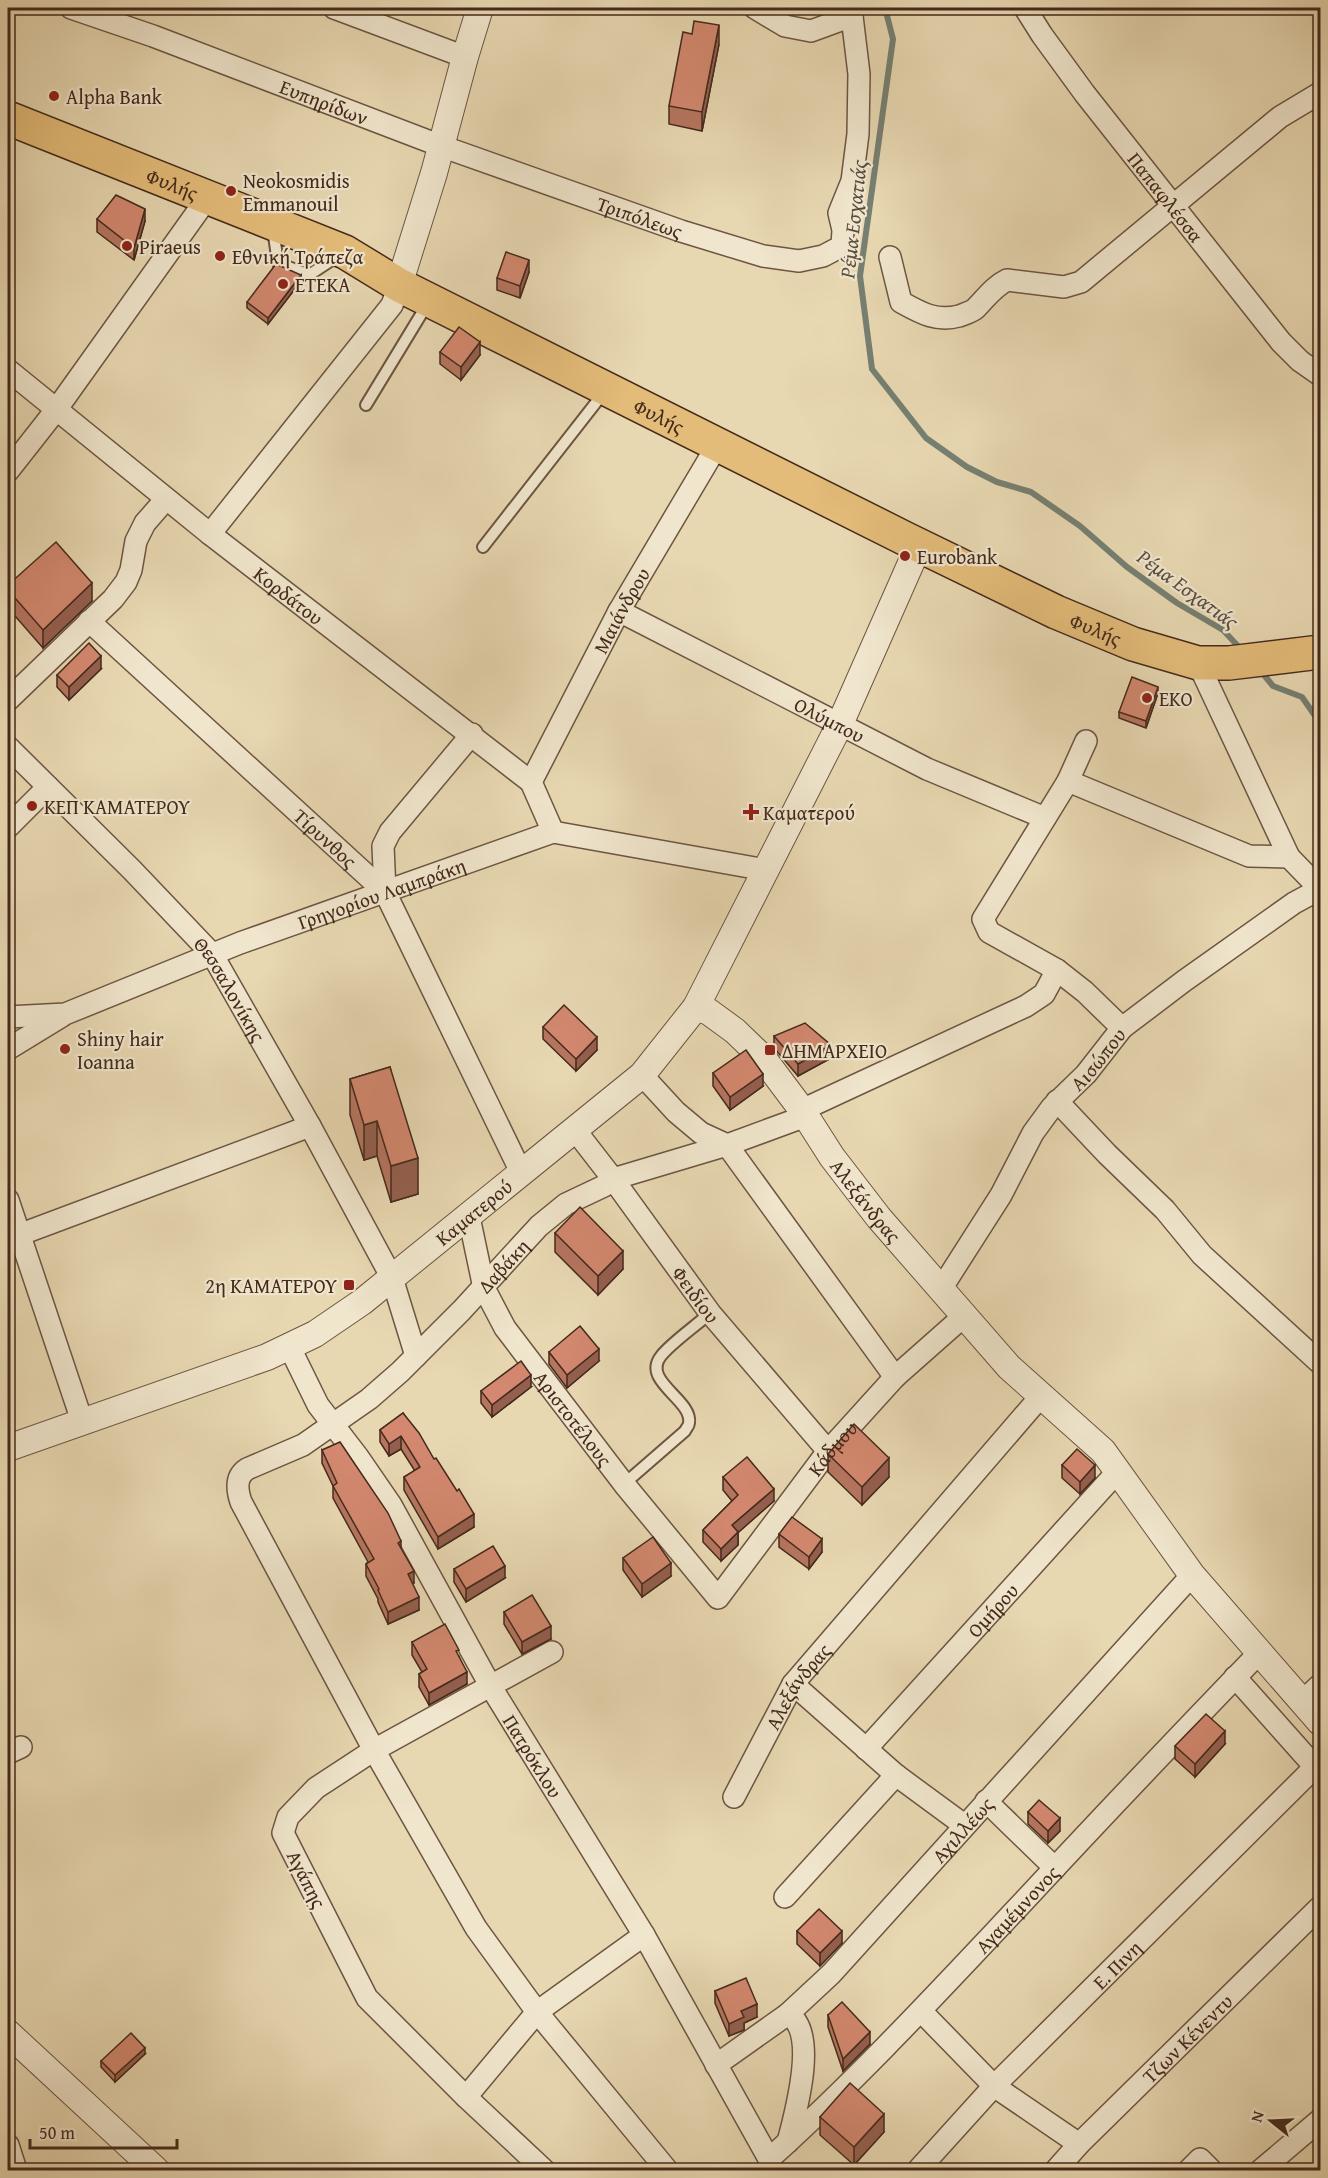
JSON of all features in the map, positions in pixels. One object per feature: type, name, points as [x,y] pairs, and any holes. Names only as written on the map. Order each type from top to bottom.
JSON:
[{"type":"main road","name":"Φυλής","points":[[8,118],[345,252],[399,285],[918,545],[1056,612],[1132,644],[1198,663],[1229,663],[1320,652]]},
{"type":"street","name":"Ευπηρίδων","points":[[71,8],[153,36],[441,146]]},
{"type":"street","points":[[334,8],[465,57]]},
{"type":"street","points":[[210,534],[392,305],[441,146],[480,8]]},
{"type":"street","points":[[755,8],[785,26],[811,31],[852,12]]},
{"type":"street","name":"Παπαφλέσσα","points":[[1025,8],[1085,94],[1172,207],[1281,342],[1300,361],[1320,375]]},
{"type":"street","name":"Τριπόλεως","points":[[441,146],[681,231],[763,256],[800,261],[823,256],[842,246],[843,230],[839,213],[852,181],[858,134],[859,74],[852,12]]},
{"type":"street","points":[[890,257],[901,302],[927,316],[943,320],[974,310],[985,296],[1007,280],[1064,287],[1081,282],[1280,117],[1320,93]]},
{"type":"street","points":[[8,471],[56,410],[208,197]]},
{"type":"street","name":"Κορδάτου","points":[[8,370],[210,534],[472,734],[531,782],[553,832]]},
{"type":"street","name":"Μαιάνδρου","points":[[531,782],[619,611],[718,444]]},
{"type":"street","points":[[8,700],[113,599],[126,582],[135,557],[136,541],[145,523],[166,499]]},
{"type":"street","name":"Καματερού","points":[[8,1448],[267,1357],[315,1334],[362,1302],[642,1075],[696,1007],[840,724],[918,545]]},
{"type":"street","name":"Ολύμπου","points":[[619,611],[927,769],[1045,818]]},
{"type":"street","name":"Τίρυνθος","points":[[90,621],[385,892],[521,1172]]},
{"type":"street","points":[[1198,663],[1289,857],[1320,889]]},
{"type":"street","points":[[385,892],[383,846],[390,832],[472,734]]},
{"type":"street","points":[[1086,741],[1068,781],[983,919],[989,933],[1057,970],[1085,992],[1122,1028]]},
{"type":"street","name":"Θεσσαλονίκης","points":[[8,747],[132,870],[212,954],[310,1126],[392,1278],[416,1356]]},
{"type":"street","points":[[1068,781],[1249,856],[1289,857]]},
{"type":"street","points":[[8,827],[48,787]]},
{"type":"street","name":"Γρηγορίου Λαμπράκη","points":[[8,1017],[65,1014],[212,954],[553,832],[766,870]]},
{"type":"street","name":"Αισώπου","points":[[941,1289],[1001,1195],[1034,1133],[1057,1101],[1086,1074],[1122,1028],[1294,903],[1320,889]]},
{"type":"street","name":"Δαβάκη","points":[[374,1750],[242,1502],[238,1488],[241,1473],[303,1445],[369,1399],[484,1288],[525,1240],[555,1212],[584,1194],[604,1186],[613,1179],[727,1145],[804,1113],[1026,1006],[1044,994],[1057,970]]},
{"type":"street","name":"Αλεξάνδρας","points":[[696,1007],[709,1012],[735,1031],[763,1058],[804,1113],[855,1189],[1009,1367],[1103,1451],[1192,1575],[1259,1653],[1312,1693],[1320,1722]]},
{"type":"street","points":[[8,1048],[65,1014]]},
{"type":"street","points":[[642,1075],[676,1112],[701,1133],[727,1145],[895,1377]]},
{"type":"street","points":[[1057,1101],[1165,1210],[1202,1255],[1320,1363]]},
{"type":"street","points":[[13,1237],[310,1126]]},
{"type":"street","name":"Φειδίου","points":[[575,1130],[710,1313],[828,1451]]},
{"type":"street","points":[[8,1200],[13,1237],[82,1421]]},
{"type":"street","name":"Αριστοτέλους","points":[[469,1216],[484,1288],[505,1328],[624,1484],[717,1598]]},
{"type":"street","name":"Κάδμου","points":[[717,1598],[828,1451],[895,1377],[964,1316]]},
{"type":"street","name":"Πατρόκλου","points":[[289,1346],[318,1405],[358,1456],[391,1505],[491,1687],[644,1935],[770,2165]]},
{"type":"street","name":"Αλεξάνδρας","points":[[734,1797],[793,1684],[1041,1396]]},
{"type":"street","name":"Ομήρου","points":[[866,1749],[1118,1471]]},
{"type":"street","name":"Αχιλλέως","points":[[716,2065],[788,2014],[831,1974],[1192,1575]]},
{"type":"street","name":"Αγάπης","points":[[544,2170],[466,2097],[367,1998],[284,1833],[288,1817],[315,1788],[374,1750],[552,1652]]},
{"type":"street","name":"Αγαμέμνονος","points":[[770,2165],[788,2142],[816,2117],[921,2011],[1259,1653]]},
{"type":"street","points":[[1235,1677],[1318,1764]]},
{"type":"street","points":[[793,1684],[896,1775],[963,1826]]},
{"type":"street","points":[[374,1750],[476,1928],[537,2012],[667,2170]]},
{"type":"street","name":"Ε. Πινη","points":[[918,2170],[994,2086],[1318,1764]]},
{"type":"street","points":[[785,1897],[896,1775]]},
{"type":"street","points":[[986,1801],[1055,1868]]},
{"type":"street","name":"Τζων Κένεντυ","points":[[1056,2170],[1079,2144],[1320,1907]]},
{"type":"street","points":[[466,2097],[537,2012],[644,1935]]},
{"type":"street","points":[[921,2011],[994,2086],[1079,2144]]},
{"type":"street","points":[[788,2014],[793,2017],[802,2038],[804,2064],[799,2101],[788,2142]]},
{"type":"street","points":[[8,2033],[156,2170]]},
{"type":"street","points":[[1262,2170],[1320,2120]]},
{"type":"street","points":[[8,2145],[16,2170]]},
{"type":"street","points":[[1189,2170],[1200,2159],[1211,2170]]},
{"type":"lane","points":[[366,405],[430,300]]},
{"type":"lane","points":[[483,547],[606,388]]},
{"type":"lane","points":[[624,1484],[685,1431],[689,1422],[687,1412],[658,1376],[656,1366],[660,1356],[710,1313]]},
{"type":"building","points":[[694,21],[719,25],[702,112],[669,106],[683,32],[692,34]]},
{"type":"building","name":"Piraeus","points":[[116,195],[145,209],[134,248],[97,219]]},
{"type":"building","points":[[506,252],[529,260],[520,286],[497,278]]},
{"type":"building","points":[[276,264],[301,275],[268,318],[247,302]]},
{"type":"building","points":[[459,327],[480,342],[461,367],[440,352]]},
{"type":"building","points":[[56,542],[92,583],[43,630],[8,590],[8,585]]},
{"type":"building","points":[[89,643],[101,656],[69,687],[57,675]]},
{"type":"building","points":[[1132,677],[1158,687],[1146,721],[1119,712]]},
{"type":"building","points":[[564,1005],[597,1037],[576,1059],[543,1027]]},
{"type":"building","points":[[805,1023],[831,1045],[798,1064],[774,1036]]},
{"type":"building","points":[[746,1050],[763,1074],[730,1097],[713,1073]]},
{"type":"building","points":[[390,1067],[418,1158],[391,1166],[377,1121],[364,1125],[350,1079]]},
{"type":"building","points":[[580,1207],[623,1251],[598,1276],[555,1233]]},
{"type":"building","points":[[580,1326],[599,1349],[567,1375],[549,1352]]},
{"type":"building","points":[[521,1361],[531,1375],[492,1405],[481,1391]]},
{"type":"building","points":[[403,1413],[457,1491],[459,1489],[474,1514],[438,1537],[404,1477],[420,1467],[401,1436],[389,1444],[380,1430]]},
{"type":"building","points":[[854,1424],[889,1458],[862,1487],[828,1454]]},
{"type":"building","points":[[340,1442],[388,1513],[401,1541],[398,1543],[414,1571],[408,1574],[419,1597],[388,1612],[366,1564],[374,1559],[333,1486],[337,1483],[322,1450]]},
{"type":"building","points":[[1077,1449],[1095,1465],[1080,1482],[1062,1465]]},
{"type":"building","points":[[747,1457],[774,1489],[732,1525],[738,1532],[721,1549],[703,1530],[738,1495],[723,1477]]},
{"type":"building","points":[[792,1517],[822,1539],[809,1557],[779,1534]]},
{"type":"building","points":[[653,1537],[671,1563],[642,1584],[623,1558]]},
{"type":"building","points":[[493,1546],[505,1566],[466,1589],[454,1569]]},
{"type":"building","points":[[532,1595],[551,1626],[522,1642],[504,1612]]},
{"type":"building","points":[[445,1624],[459,1650],[456,1651],[467,1672],[429,1693],[419,1674],[427,1669],[412,1642]]},
{"type":"building","points":[[1206,1714],[1225,1731],[1195,1764],[1175,1746]]},
{"type":"building","points":[[1039,1800],[1060,1818],[1048,1831],[1028,1812]]},
{"type":"building","points":[[819,1909],[842,1931],[820,1953],[797,1931]]},
{"type":"building","points":[[746,1978],[757,2004],[741,2011],[744,2017],[729,2024],[715,1991]]},
{"type":"building","points":[[842,2002],[870,2032],[843,2059],[828,2015]]},
{"type":"building","points":[[131,2033],[145,2048],[115,2075],[101,2061]]},
{"type":"building","points":[[850,2083],[884,2114],[854,2147],[820,2117]]},
{"type":"waterway","name":"Ρέμα Εσχατιάς","points":[[885,8],[893,39],[860,276],[872,369],[926,438],[967,467],[997,482],[1031,492],[1080,526],[1127,567],[1177,603],[1223,630],[1237,645]]},
{"type":"waterway","name":"Ρέμα Εσχατιάς","points":[[1264,675],[1273,686],[1302,697],[1320,723]]},
{"type":"place","name":"Alpha Bank","points":[[54,96]]},
{"type":"place","name":"Neokosmidis Emmanouil","points":[[231,191]]},
{"type":"place","name":"Piraeus","points":[[127,246]]},
{"type":"place","name":"Εθνική Τράπεζα","points":[[220,256]]},
{"type":"place","name":"ΕΤΕΚΑ","points":[[283,284]]},
{"type":"place","name":"Eurobank","points":[[905,556]]},
{"type":"place","name":"EKO","points":[[1147,698]]},
{"type":"place","name":"ΚΕΠ ΚΑΜΑΤΕΡΟΥ","points":[[32,806]]},
{"type":"place","name":"Καματερού","points":[[751,812]]},
{"type":"place","name":"Shiny hair Ioanna","points":[[65,1049]]},
{"type":"place","name":"ΔΗΜΑΡΧΕΙΟ","points":[[770,1050]]},
{"type":"place","name":"2η ΚΑΜΑΤΕΡΟΥ","points":[[349,1285]]}]
